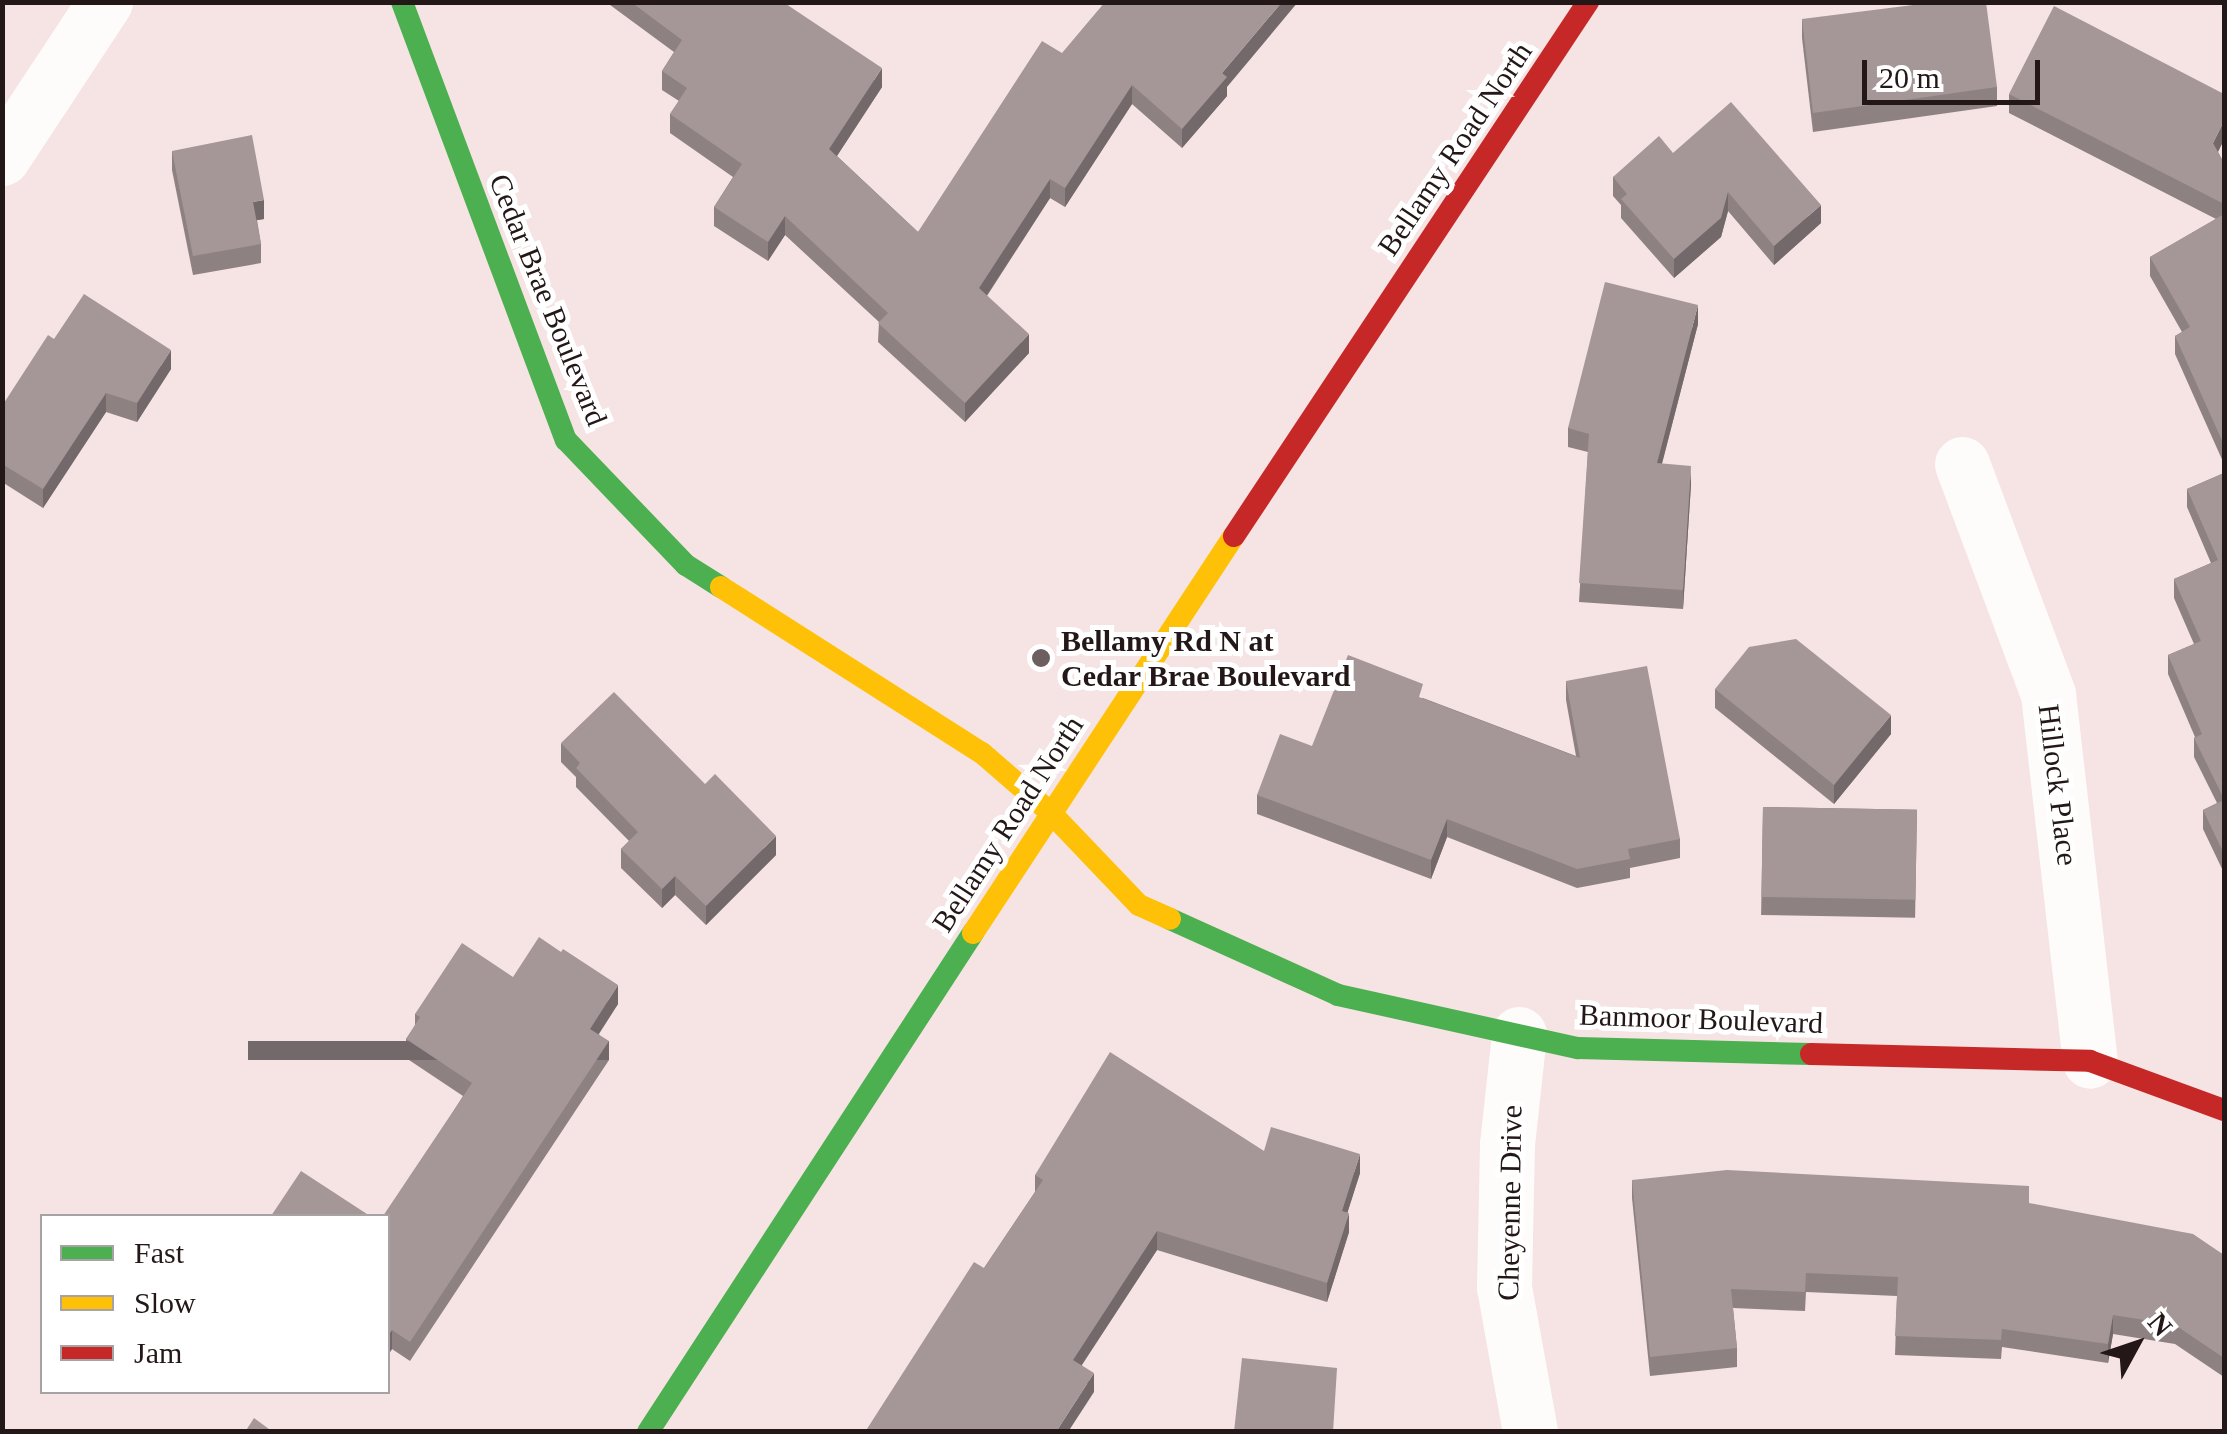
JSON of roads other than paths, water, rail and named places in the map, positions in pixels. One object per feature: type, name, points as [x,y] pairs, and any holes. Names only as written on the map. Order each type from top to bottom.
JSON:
[{"type":"street","points":[[2,158],[105,2]]},
{"type":"street","name":"Cedar Brae Boulevard","points":[[402,2],[566,440],[686,564],[982,753],[1051,812]]},
{"type":"street","name":"Bellamy Road North","points":[[648,1432],[1051,812],[1588,2]]},
{"type":"street","name":"Hillock Place","points":[[1962,464],[2048,694],[2090,1061]]},
{"type":"street","name":"Banmoor Boulevard","points":[[1051,812],[1139,905],[1338,995],[1578,1048],[2090,1061],[2224,1110]]},
{"type":"street","name":"Cheyenne Drive","points":[[1518,1034],[1506,1144],[1504,1288],[1530,1432]]},
{"type":"place","name":"Bellamy Rd N at Cedar Brae Boulevard","points":[[1041,658]]}]
